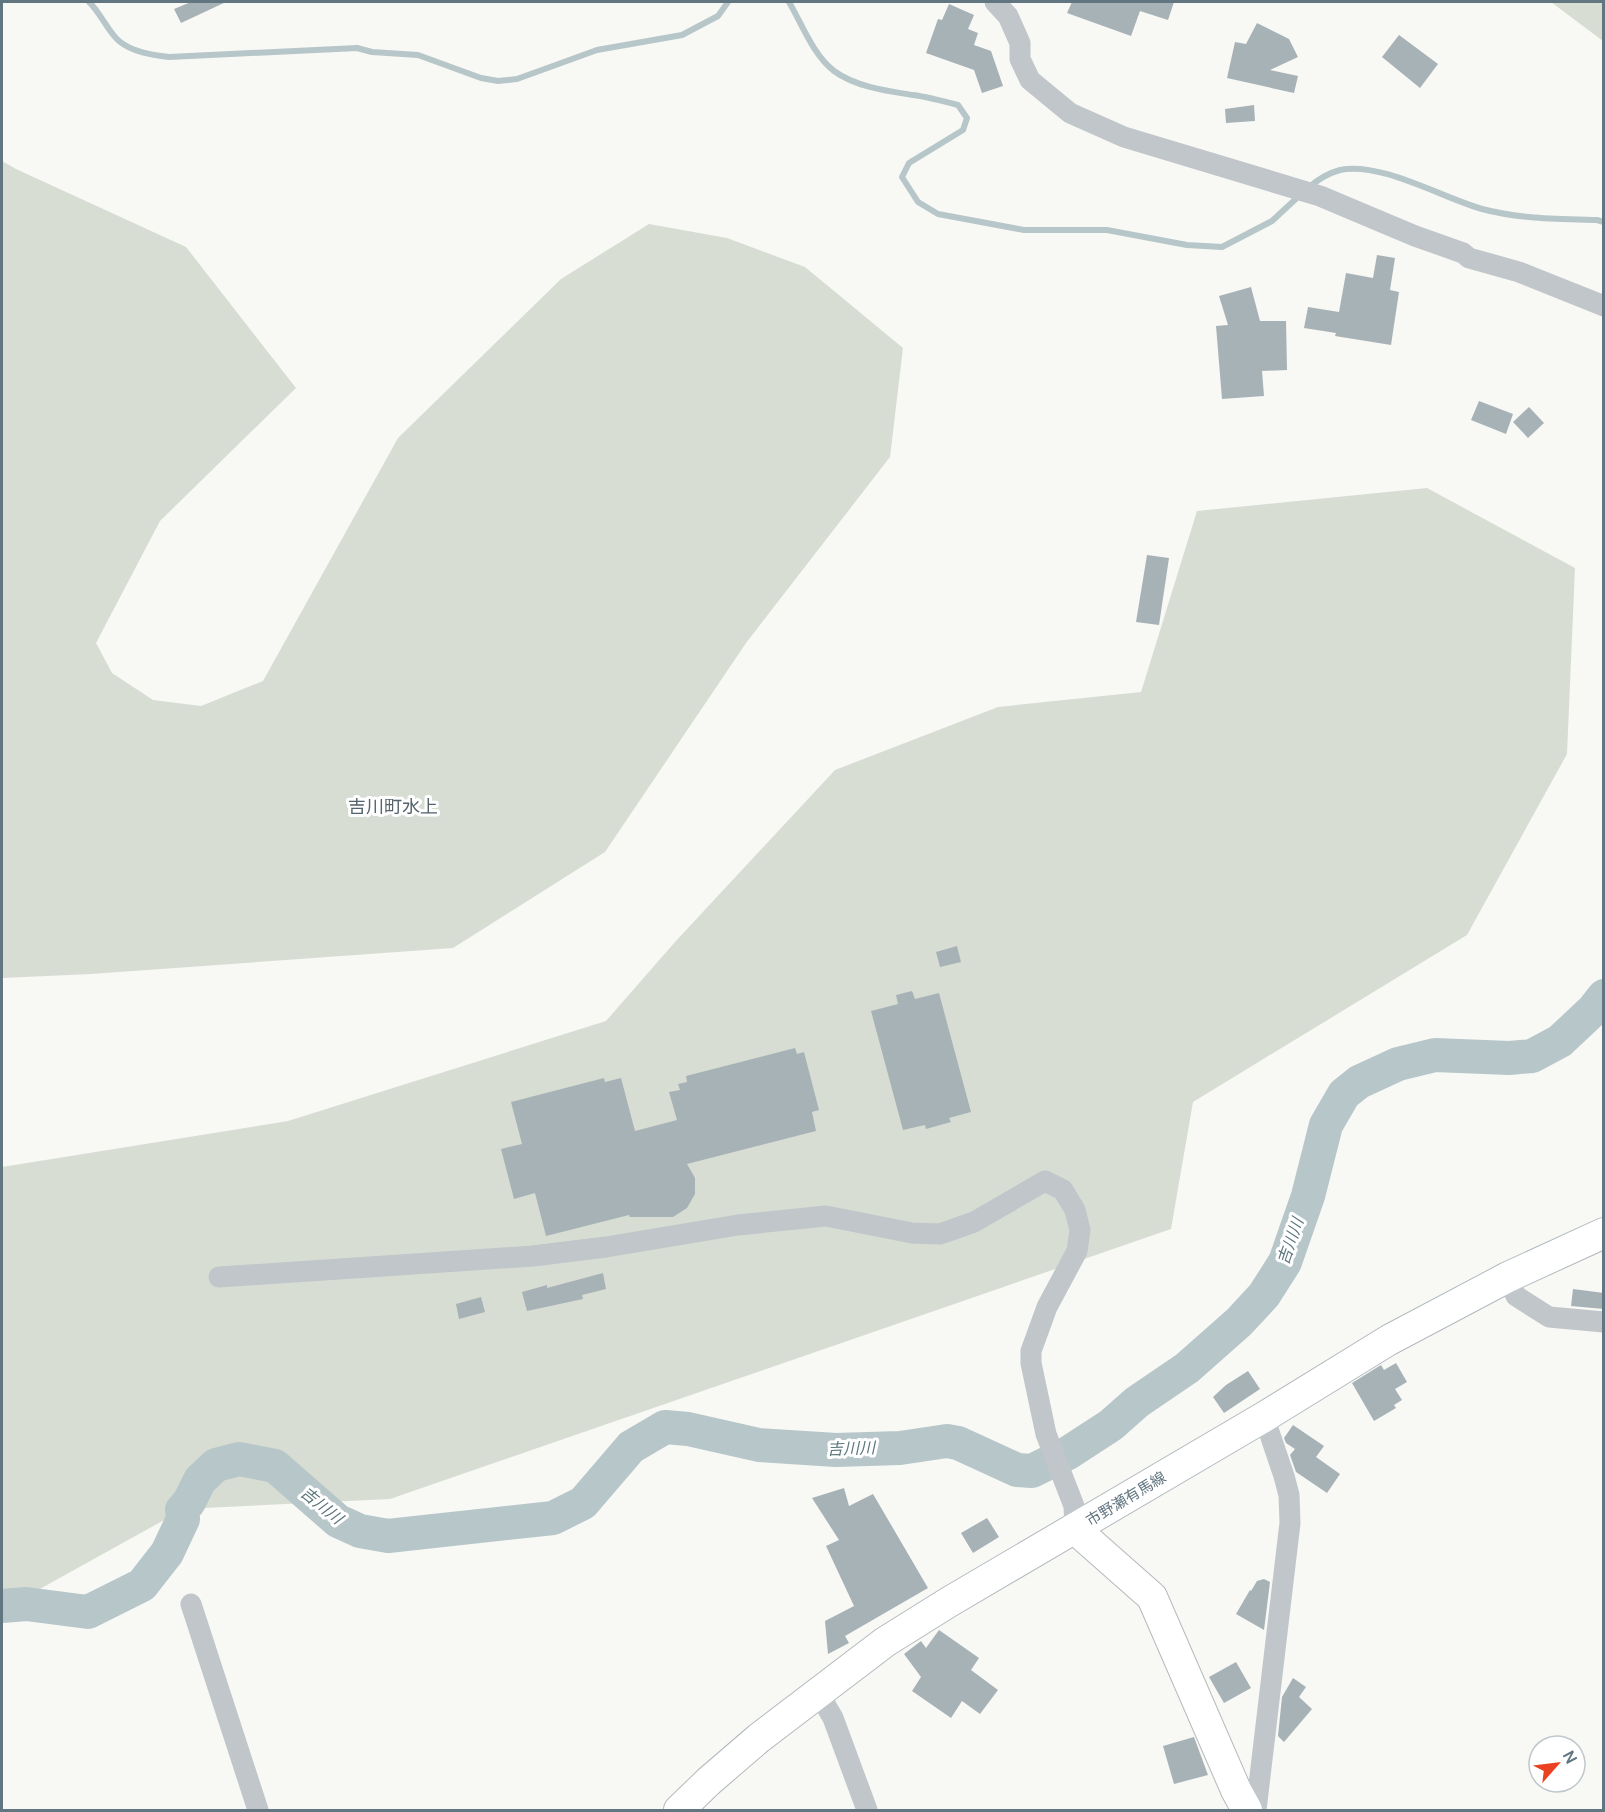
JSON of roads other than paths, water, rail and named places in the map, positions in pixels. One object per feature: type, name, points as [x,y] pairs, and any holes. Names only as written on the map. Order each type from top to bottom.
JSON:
[{"type":"main road","name":"市野瀬有馬線","points":[[679,1810],[759,1738],[885,1642],[1075,1518],[1264,1418],[1389,1340],[1508,1277],[1604,1233]]},
{"type":"main road","points":[[1075,1518],[1152,1597],[1236,1790],[1247,1810]]},
{"type":"street","points":[[995,2],[1008,16],[1020,44],[1020,59],[1030,80],[1070,113],[1124,136],[1320,196],[1462,253],[1469,258],[1519,272],[1604,306]]},
{"type":"street","points":[[219,1277],[533,1256],[606,1247],[738,1225],[826,1216],[912,1233],[940,1234],[974,1222],[1045,1181],[1063,1190],[1075,1210],[1080,1230],[1077,1251],[1047,1308],[1031,1351],[1031,1363],[1046,1434],[1075,1518]]},
{"type":"street","points":[[1508,1277],[1516,1296],[1549,1317],[1604,1323]]},
{"type":"street","points":[[1257,1810],[1290,1523],[1289,1495],[1264,1418]]},
{"type":"street","points":[[191,1604],[258,1810]]},
{"type":"street","points":[[818,1692],[833,1718],[867,1810]]},
{"type":"waterway","points":[[89,2],[119,41],[130,48],[149,54],[169,57],[357,48],[372,52],[418,55],[481,78],[498,81],[517,79],[597,50],[682,35],[718,16],[728,2]]},
{"type":"waterway","points":[[789,2],[808,39],[820,57],[834,71],[872,88],[958,105],[967,118],[963,130],[909,163],[902,177],[918,202],[938,214],[1024,230],[1107,230],[1187,245],[1222,247],[1272,221],[1300,195]]},
{"type":"waterway","points":[[1308,188],[1331,173],[1356,169],[1392,175],[1466,204],[1496,212],[1525,217],[1604,222]]},
{"type":"waterway","name":"吉川川","points":[[2,1606],[26,1604],[88,1612],[142,1585],[167,1553],[183,1519],[182,1510],[189,1502],[200,1480],[216,1465],[239,1459],[275,1466],[338,1521],[360,1531],[388,1536],[553,1518],[583,1503],[631,1447],[665,1427],[688,1429],[759,1445],[836,1450],[900,1448],[947,1441],[958,1443],[1017,1470],[1032,1471],[1068,1453],[1111,1425],[1137,1402],[1187,1368],[1239,1322],[1264,1295],[1285,1262],[1308,1196],[1326,1125],[1344,1094],[1359,1082],[1398,1064],[1435,1055],[1509,1058],[1532,1056],[1560,1041],[1593,1010],[1604,996]]},
{"type":"district","name":"吉川町水上","points":[[393,807]]}]
